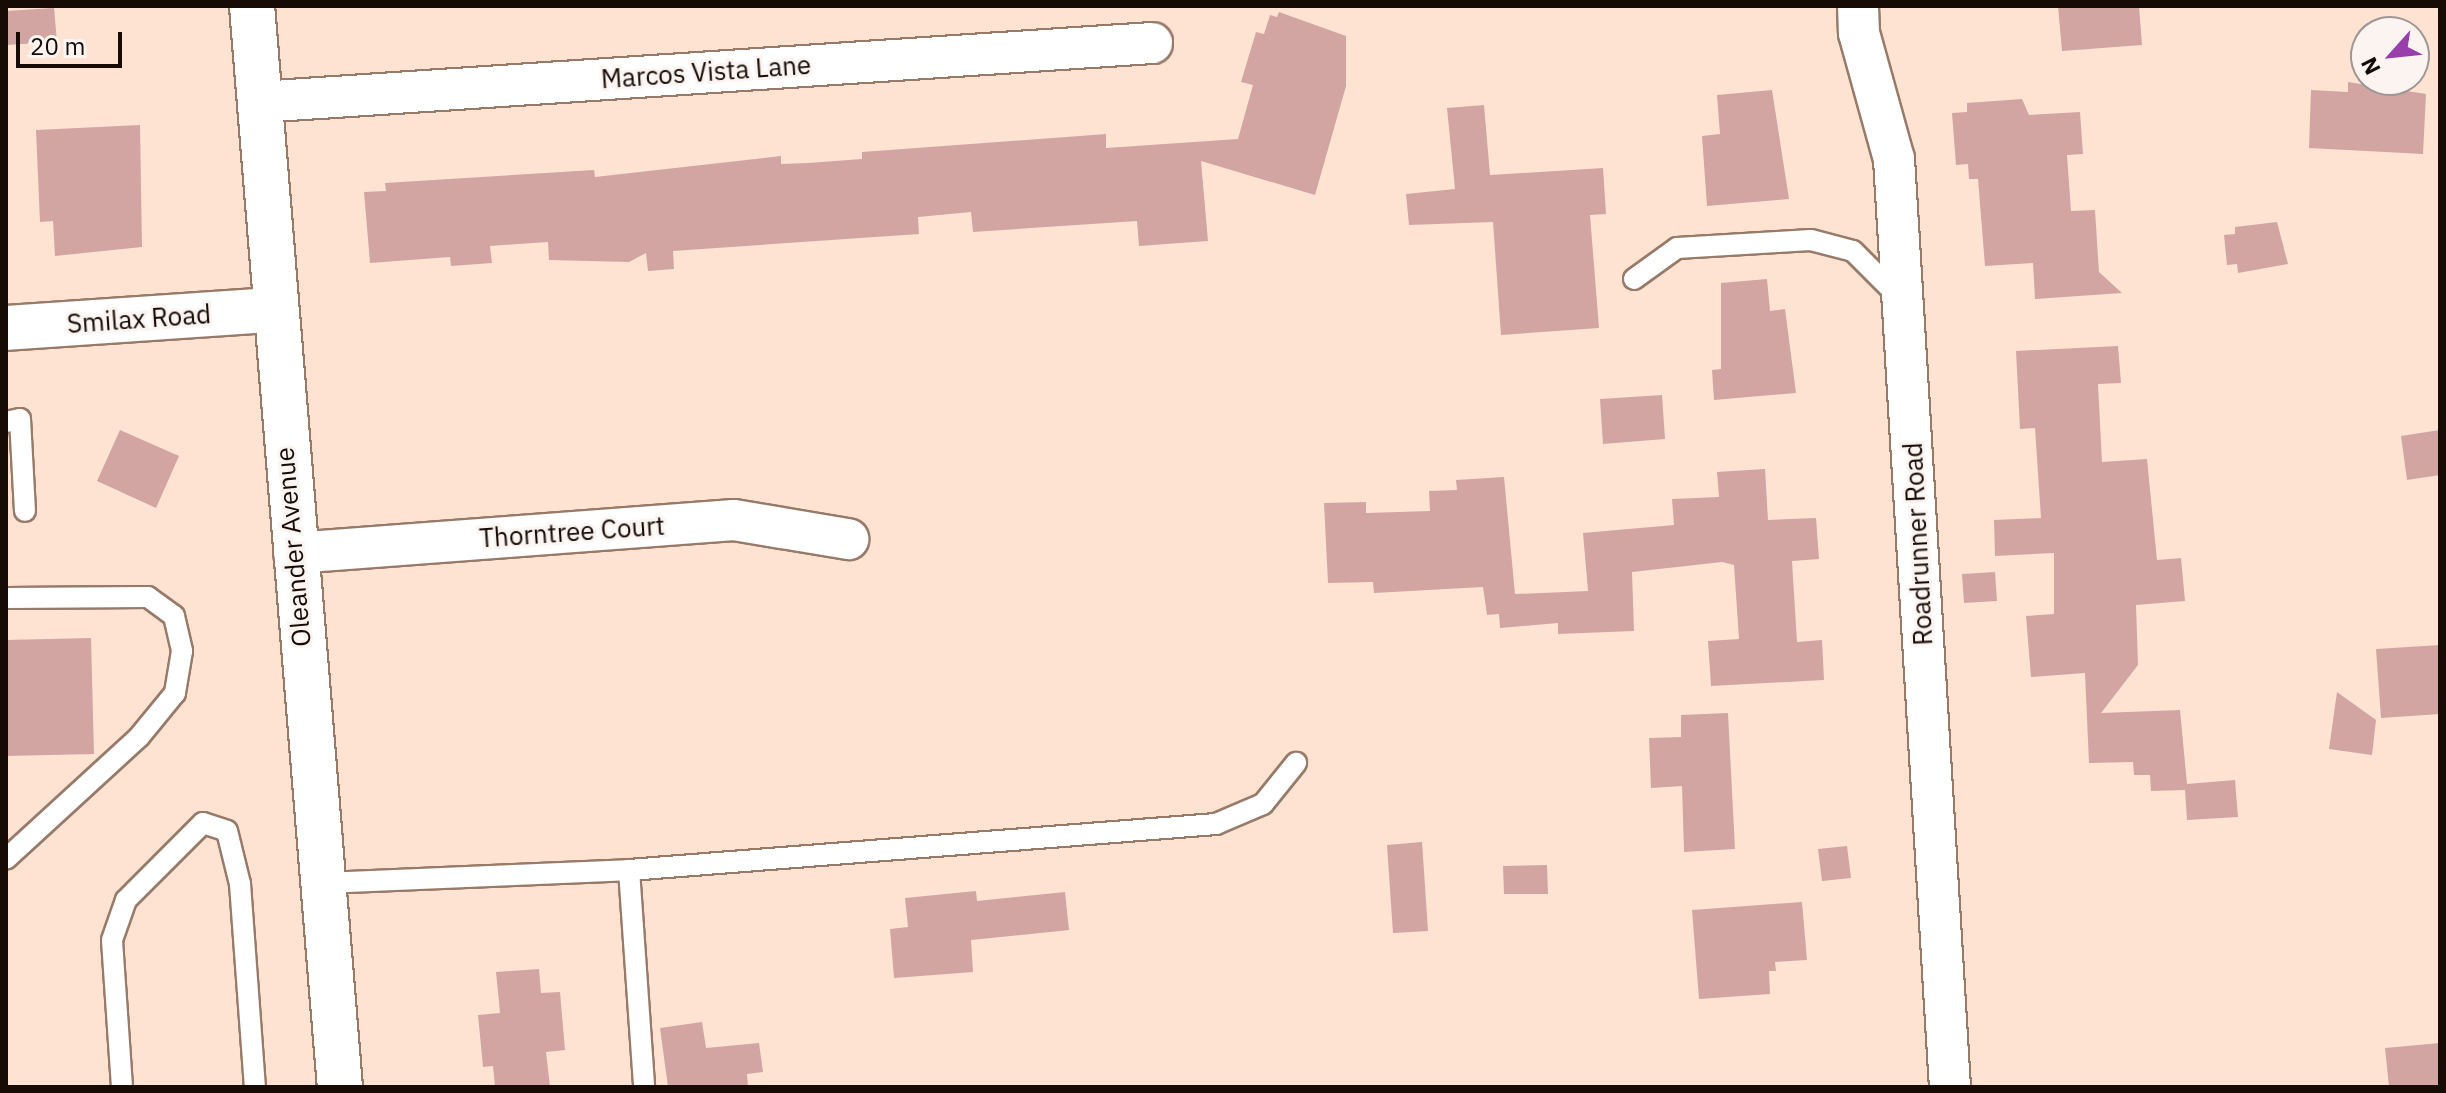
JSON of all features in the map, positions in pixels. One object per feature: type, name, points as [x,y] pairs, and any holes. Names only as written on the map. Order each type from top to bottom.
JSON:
[{"type":"street","name":"Oleander Avenue","points":[[252,6],[272,310],[340,1087]]},
{"type":"street","name":"Roadrunner Road","points":[[1858,6],[1859,33],[1894,159],[1950,1087]]},
{"type":"street","name":"Marcos Vista Lane","points":[[259,102],[1152,43]]},
{"type":"street","name":"Smilax Road","points":[[6,328],[272,310]]},
{"type":"street","name":"Thorntree Court","points":[[294,553],[734,520],[848,539]]},
{"type":"lane","points":[[1634,279],[1677,248],[1811,240],[1853,251],[1902,299]]},
{"type":"lane","points":[[6,422],[20,419],[25,511]]},
{"type":"lane","points":[[6,598],[148,597],[174,616],[182,651],[175,693],[139,737],[6,859]]},
{"type":"lane","points":[[322,883],[629,870],[1216,824],[1263,804],[1296,763]]},
{"type":"lane","points":[[122,1087],[112,940],[126,900],[203,823],[227,831],[240,884],[255,1087]]},
{"type":"lane","points":[[629,870],[644,1087]]},
{"type":"building","points":[[2058,6],[2139,6],[2142,45],[2062,51]]},
{"type":"building","points":[[54,8],[57,42],[6,45],[6,11]]},
{"type":"building","points":[[1279,12],[1346,36],[1346,86],[1315,195],[1201,161],[1208,241],[1139,246],[1137,221],[973,232],[971,212],[918,217],[919,234],[673,251],[674,269],[648,271],[646,253],[629,262],[549,260],[548,242],[490,246],[492,263],[451,266],[450,257],[370,263],[364,192],[386,191],[385,183],[594,170],[595,177],[781,156],[781,164],[808,163],[862,159],[862,152],[1106,134],[1106,148],[1238,139],[1253,85],[1241,82],[1256,32],[1264,34],[1270,15],[1277,17]]},
{"type":"building","points":[[2348,82],[2350,96],[2426,96],[2423,154],[2309,148],[2311,90],[2348,92]]},
{"type":"building","points":[[1772,90],[1789,199],[1707,206],[1702,136],[1720,134],[1717,95]]},
{"type":"building","points":[[2022,99],[2029,115],[2080,112],[2083,154],[2067,155],[2071,211],[2095,210],[2099,272],[2122,293],[2035,299],[2033,263],[1985,266],[1978,179],[1969,179],[1968,164],[1956,165],[1952,113],[1967,112],[1967,103]]},
{"type":"building","points":[[1484,105],[1490,175],[1603,168],[1606,214],[1590,215],[1599,328],[1501,335],[1493,222],[1409,225],[1406,194],[1455,189],[1447,108]]},
{"type":"building","points":[[140,125],[142,247],[55,256],[53,221],[40,222],[36,130]]},
{"type":"building","points":[[2277,222],[2288,264],[2238,273],[2237,264],[2227,265],[2224,235],[2235,234],[2235,227]]},
{"type":"building","points":[[1767,279],[1770,311],[1785,309],[1796,393],[1714,400],[1712,370],[1721,369],[1721,283]]},
{"type":"building","points":[[2118,346],[2121,383],[2098,384],[2102,462],[2147,459],[2157,560],[2181,558],[2185,601],[2136,605],[2138,665],[2101,713],[2180,710],[2187,784],[2235,780],[2238,817],[2187,820],[2185,790],[2151,791],[2150,775],[2134,775],[2133,762],[2089,763],[2085,673],[2031,677],[2026,616],[2054,614],[2054,553],[1995,556],[1994,520],[2041,518],[2035,428],[2020,429],[2016,351]]},
{"type":"building","points":[[1662,395],[1665,439],[1603,444],[1600,399]]},
{"type":"building","points":[[120,430],[179,456],[156,508],[97,481]]},
{"type":"building","points":[[2440,430],[2440,475],[2407,480],[2401,436]]},
{"type":"building","points":[[1765,469],[1768,520],[1816,518],[1819,559],[1792,561],[1797,642],[1822,640],[1824,680],[1711,686],[1708,641],[1739,639],[1734,565],[1722,562],[1632,572],[1634,631],[1558,634],[1558,623],[1500,628],[1499,614],[1487,615],[1483,587],[1374,593],[1373,582],[1328,583],[1324,503],[1366,502],[1366,513],[1430,511],[1429,491],[1457,490],[1456,480],[1504,477],[1515,594],[1588,591],[1583,533],[1674,525],[1672,499],[1719,497],[1717,472]]},
{"type":"building","points":[[1995,572],[1997,601],[1964,603],[1962,574]]},
{"type":"building","points":[[91,638],[94,754],[6,756],[6,640]]},
{"type":"building","points":[[2440,645],[2440,714],[2381,718],[2376,649]]},
{"type":"building","points":[[2337,692],[2376,720],[2372,755],[2329,749]]},
{"type":"building","points":[[1728,713],[1735,849],[1684,852],[1682,786],[1651,788],[1649,738],[1681,737],[1681,715]]},
{"type":"building","points":[[1422,842],[1428,931],[1393,933],[1387,845]]},
{"type":"building","points":[[1847,846],[1851,878],[1822,881],[1818,849]]},
{"type":"building","points":[[1547,865],[1548,894],[1504,894],[1503,866]]},
{"type":"building","points":[[976,891],[977,901],[1065,892],[1069,930],[971,940],[973,972],[894,978],[890,929],[908,927],[905,898]]},
{"type":"building","points":[[1802,902],[1807,960],[1775,962],[1776,971],[1769,971],[1770,994],[1699,999],[1692,910]]},
{"type":"building","points":[[539,969],[541,993],[560,992],[565,1050],[546,1052],[550,1087],[495,1087],[493,1066],[483,1067],[478,1015],[500,1013],[496,972]]},
{"type":"building","points":[[702,1022],[706,1048],[759,1043],[763,1072],[747,1074],[748,1087],[668,1087],[660,1028]]},
{"type":"building","points":[[2440,1043],[2440,1087],[2389,1087],[2385,1048]]}]
